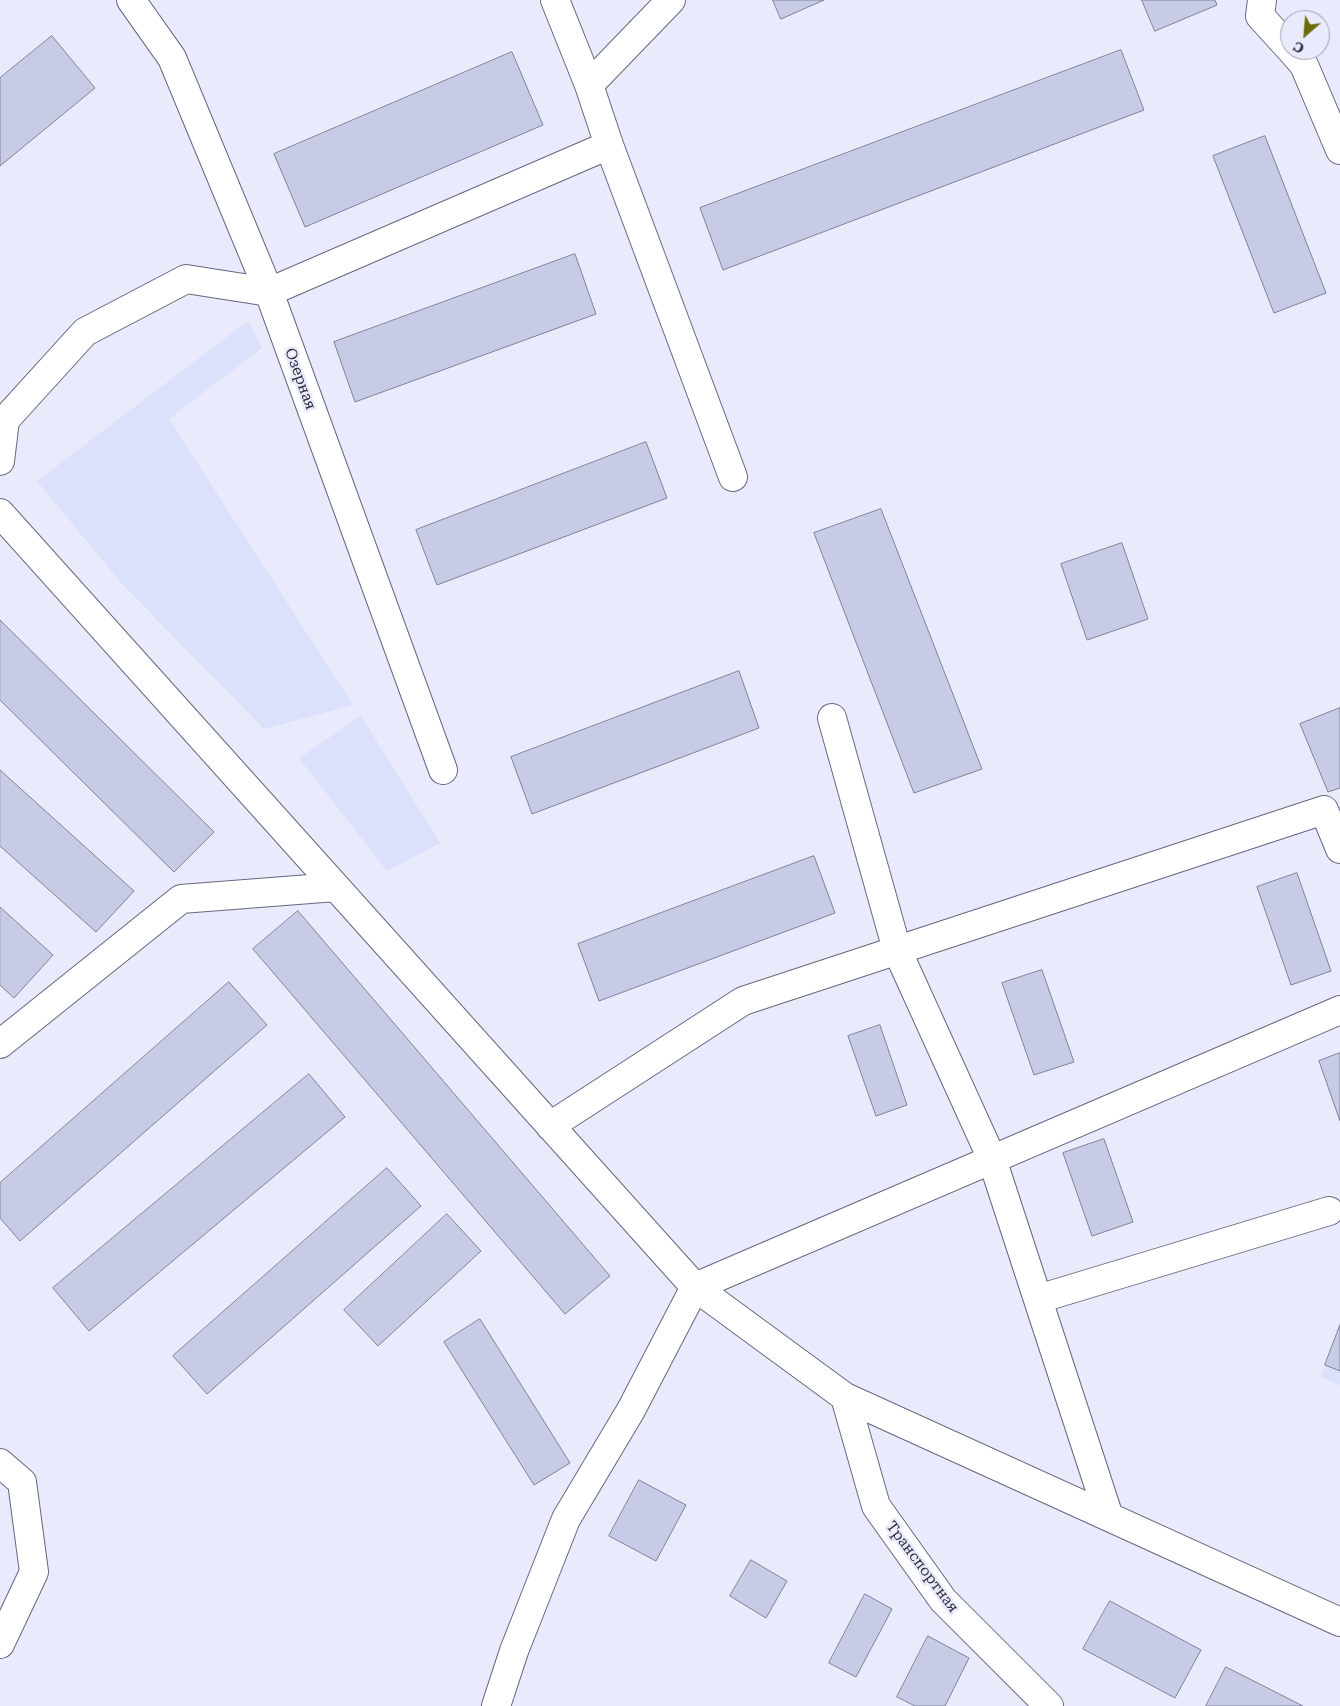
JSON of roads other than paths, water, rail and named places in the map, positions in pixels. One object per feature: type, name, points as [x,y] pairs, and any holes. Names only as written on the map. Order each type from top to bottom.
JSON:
[{"type":"street","name":"Озерная","points":[[131,0],[172,58],[269,292],[443,770]]},
{"type":"street","points":[[555,0],[733,477]]},
{"type":"street","points":[[588,85],[671,0]]},
{"type":"street","points":[[1262,0],[1260,16],[1280,39]]},
{"type":"street","points":[[1299,60],[1304,65],[1340,150]]},
{"type":"street","points":[[0,461],[5,420],[85,332],[186,279],[269,292],[609,145]]},
{"type":"street","points":[[0,513],[695,1287],[845,1398],[1340,1622]]},
{"type":"street","points":[[832,718],[897,950],[992,1159],[1109,1517]]},
{"type":"street","points":[[550,1126],[743,1001],[1332,808],[1340,849]]},
{"type":"street","points":[[0,1044],[181,899],[336,887]]},
{"type":"street","points":[[496,1706],[514,1651],[566,1519],[631,1410],[695,1287],[1340,1010]]},
{"type":"street","points":[[1038,1299],[1329,1211]]},
{"type":"street","name":"Транспортная","points":[[845,1398],[876,1506],[943,1600],[1049,1706]]},
{"type":"street","points":[[0,1463],[22,1482],[34,1572],[0,1644]]}]
